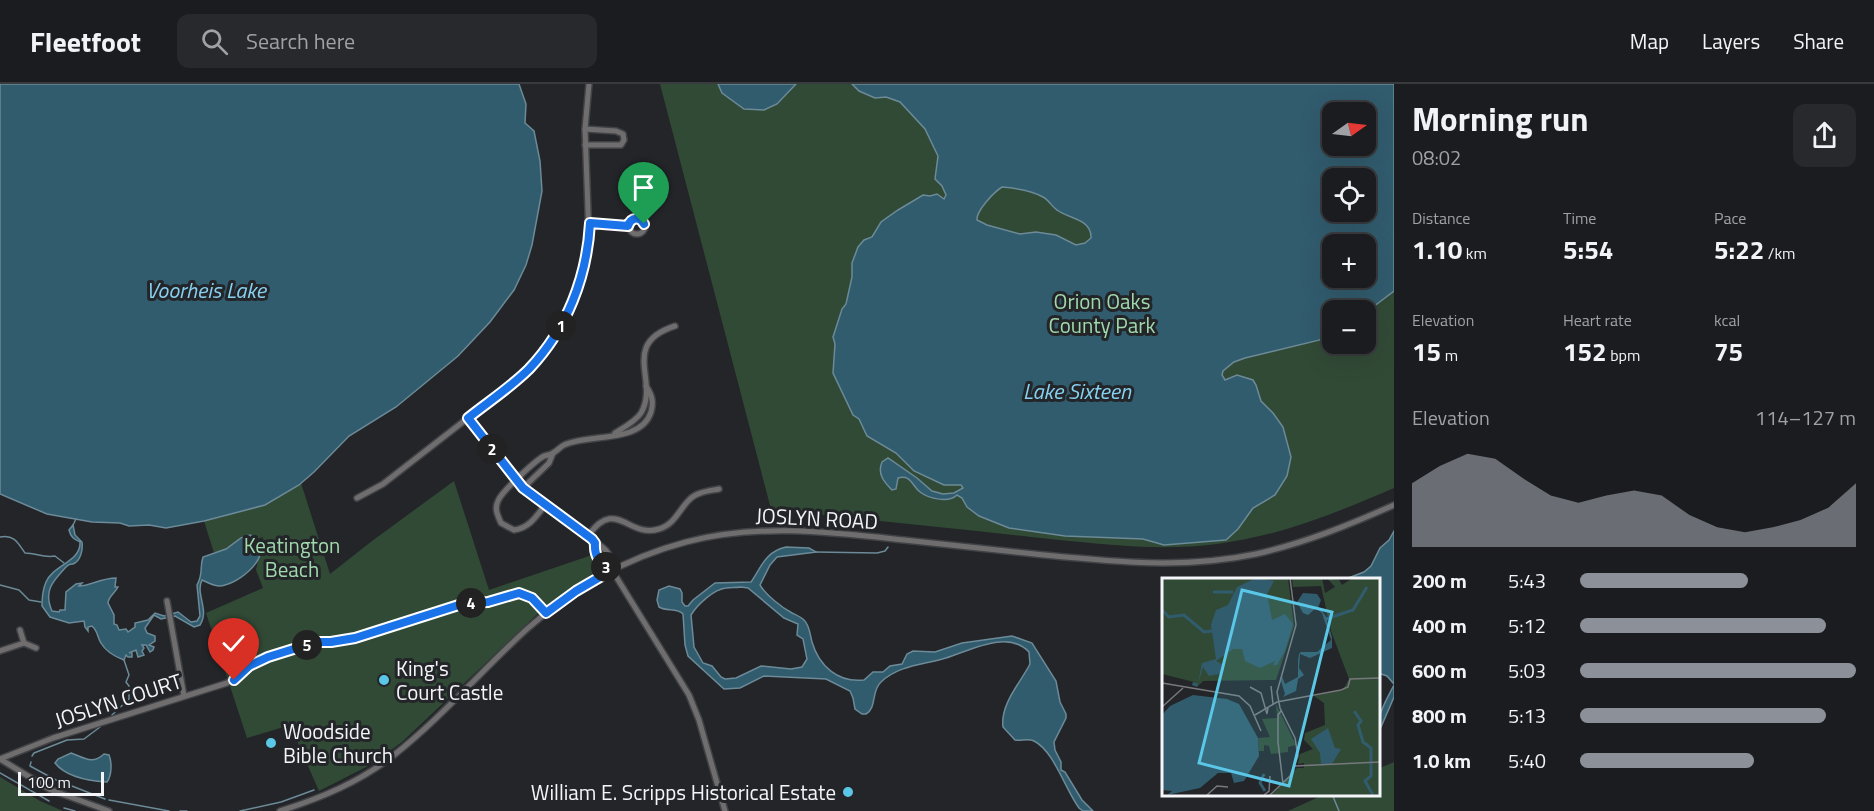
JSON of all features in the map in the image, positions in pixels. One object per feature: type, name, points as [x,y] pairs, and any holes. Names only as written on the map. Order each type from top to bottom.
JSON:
[{"type":"street","points":[[357,498],[383,484],[529,369],[563,322],[579,284],[590,223],[585,129],[590,84]]},
{"type":"street","points":[[585,129],[616,131],[623,134],[624,140],[621,145],[613,147],[585,145]]},
{"type":"street","points":[[590,223],[628,226]]},
{"type":"street","points":[[613,435],[640,414],[646,386],[643,360],[645,351],[652,340],[664,330],[675,326]]},
{"type":"street","points":[[544,505],[525,527],[514,530],[501,523],[497,515],[498,500],[544,456],[564,445],[629,432],[641,427],[648,420],[653,404],[646,386]]},
{"type":"street","points":[[468,418],[523,488],[595,543],[604,547],[611,558],[612,570]]},
{"type":"street","points":[[523,488],[549,463],[553,453]]},
{"type":"street","points":[[588,536],[604,519],[612,518],[639,528],[659,529],[676,518],[689,499],[695,495],[719,489]]},
{"type":"street","name":"JOSLYN ROAD","points":[[280,811],[331,794],[393,755],[439,716],[520,636],[576,591],[612,570],[643,556],[687,542],[735,533],[778,530],[1107,561],[1201,562],[1256,554],[1308,540],[1394,505]]},
{"type":"street","points":[[595,543],[594,553],[602,564],[612,570],[692,700],[725,811]]},
{"type":"street","name":"JOSLYN COURT","points":[[0,759],[53,738],[234,680],[249,666],[268,657],[310,644],[371,634],[465,603],[488,602],[513,594],[528,595],[546,613]]},
{"type":"street","points":[[167,601],[184,696]]},
{"type":"street","points":[[20,630],[24,643]]},
{"type":"street","points":[[0,651],[24,643],[36,648]]},
{"type":"street","points":[[0,759],[51,790],[109,811]]},
{"type":"green space","name":"Lake Sixteen","points":[[660,84],[1394,84],[1394,488],[1329,515],[1285,529],[1240,540],[1194,546],[1147,547],[1101,544],[814,514],[772,513]]},
{"type":"green space","name":"Keatington Beach","points":[[454,481],[489,590],[592,555],[598,569],[568,593],[549,603],[402,742],[372,764],[319,791],[290,725],[247,738],[206,613],[263,588],[256,570],[263,537],[214,553],[204,521],[265,505],[301,483],[330,574]]},
{"type":"green space","points":[[1394,762],[1394,811],[1288,811],[1321,796],[1379,796],[1379,769]]},
{"type":"green space","points":[[0,777],[40,801],[63,811],[0,811]]},
{"type":"water","name":"Voorheis Lake","points":[[0,84],[519,84],[526,104],[525,123],[534,131],[540,161],[542,191],[526,265],[514,290],[490,322],[458,356],[396,407],[349,436],[299,485],[265,505],[166,528],[92,522],[47,514],[0,494]]},
{"type":"water","points":[[718,84],[796,84],[777,104],[764,110],[744,109],[722,93]]},
{"type":"water","name":"Lake Sixteen","points":[[852,84],[1394,84],[1394,291],[1376,305],[1376,300],[1322,300],[1322,339],[1245,358],[1234,362],[1223,371],[1222,375],[1225,380],[1237,375],[1253,380],[1261,401],[1283,427],[1291,457],[1287,476],[1275,495],[1253,508],[1238,529],[1226,540],[1164,545],[1143,539],[1065,536],[1009,528],[979,516],[957,495],[949,499],[928,497],[917,490],[911,481],[902,477],[898,478],[896,489],[892,490],[886,484],[880,470],[882,462],[888,458],[932,491],[943,494],[954,493],[963,488],[961,485],[944,485],[914,471],[896,453],[867,436],[859,419],[853,415],[833,373],[835,344],[833,337],[842,309],[846,304],[852,277],[852,263],[858,247],[864,240],[872,237],[881,222],[923,195],[937,194],[944,199],[946,195],[942,186],[935,179],[938,156],[925,129],[900,102],[886,97],[875,98],[859,91]],"holes":[[[1002,187],[1018,189],[1043,197],[1057,210],[1084,223],[1088,227],[1091,238],[1085,243],[1076,245],[1056,235],[1036,232],[1020,234],[977,220],[982,207]]]},
{"type":"water","points":[[73,525],[75,535],[82,542],[81,554],[77,561],[66,567],[51,587],[49,604],[52,611],[65,610],[66,592],[76,584],[82,583],[79,586],[83,586],[116,578],[115,587],[118,587],[108,603],[114,615],[114,624],[119,630],[126,629],[128,632],[135,627],[135,623],[148,620],[155,613],[164,616],[178,612],[191,622],[197,621],[200,616],[197,585],[203,557],[226,549],[241,538],[250,535],[258,542],[261,549],[255,564],[233,582],[219,586],[202,580],[200,591],[204,614],[200,625],[194,627],[175,616],[161,619],[154,615],[145,628],[147,633],[155,636],[155,641],[149,645],[154,647],[153,650],[150,652],[146,645],[142,645],[144,655],[138,657],[136,650],[129,653],[132,652],[132,657],[126,655],[124,660],[106,649],[92,626],[88,627],[88,631],[84,621],[69,623],[50,617],[42,606],[46,582],[54,571],[72,559],[79,549],[80,542],[73,538],[69,530]]},
{"type":"water","points":[[1394,531],[1394,684],[1387,676],[1379,673],[1379,578],[1348,578],[1364,572],[1371,566],[1380,548],[1389,540]]},
{"type":"water","points":[[809,548],[816,552],[777,557],[770,565],[760,585],[779,604],[806,622],[819,658],[831,671],[846,679],[864,680],[873,672],[883,672],[890,666],[902,664],[907,654],[913,651],[935,652],[962,643],[1012,636],[1032,643],[1056,681],[1060,702],[1066,714],[1054,742],[1061,762],[1061,770],[1065,772],[1082,800],[1093,811],[1083,811],[1079,808],[1048,753],[1041,746],[1032,740],[1015,740],[1003,727],[1008,702],[1030,664],[1029,652],[1020,645],[1010,642],[988,644],[896,672],[878,686],[872,708],[866,714],[855,709],[850,691],[826,679],[764,676],[740,688],[724,689],[688,656],[683,614],[659,607],[657,600],[659,590],[669,586],[680,589],[682,602],[688,606],[715,583],[751,582],[765,560],[779,549]],"holes":[[[728,588],[748,588],[784,618],[798,624],[797,635],[803,639],[807,659],[802,667],[791,669],[761,666],[736,678],[725,679],[712,666],[703,663],[694,647],[691,615],[716,591]]]},
{"type":"water","points":[[1394,685],[1394,697],[1379,732],[1380,715]]},
{"type":"water","points":[[71,753],[92,760],[104,754],[109,755],[111,768],[107,782],[72,775],[55,763],[58,759]]},
{"type":"waterway","points":[[73,525],[76,519]]},
{"type":"waterway","points":[[0,537],[12,538],[25,553],[55,556],[64,563]]},
{"type":"waterway","points":[[816,552],[877,553],[885,551],[888,547]]},
{"type":"waterway","points":[[0,585],[19,590],[29,600],[41,602]]},
{"type":"waterway","points":[[112,715],[129,699],[129,686],[126,682],[129,675],[124,660]]},
{"type":"waterway","points":[[32,756],[34,753],[67,740],[84,739],[100,727]]},
{"type":"waterway","points":[[31,762],[30,766],[54,779],[105,799]]},
{"type":"waterway","points":[[0,773],[49,801]]},
{"type":"waterway","points":[[240,811],[281,802],[314,790]]},
{"type":"waterway","points":[[1333,796],[1339,811]]},
{"type":"waterway","points":[[109,800],[169,811]]},
{"type":"waterway","points":[[64,808],[75,811]]},
{"type":"waterway","points":[[180,811],[187,811]]},
{"type":"place","name":"King's Court Castle","points":[[384,680]]},
{"type":"place","name":"Woodside Bible Church","points":[[271,743]]},
{"type":"place","name":"William E. Scripps Historical Estate","points":[[848,792]]},
{"type":"route","points":[[234,680],[249,666],[268,657],[316,642],[355,638],[465,603],[488,602],[519,593],[528,595],[546,613],[576,591],[612,570],[602,564],[594,553],[595,543],[592,539],[533,497],[516,481],[468,418],[529,369],[563,322],[579,284],[585,261],[590,223],[628,226],[631,220],[636,218],[641,219],[644,224]]},
{"type":"park label","name":"Orion Oaks County Park","points":[[1102,313]]}]
